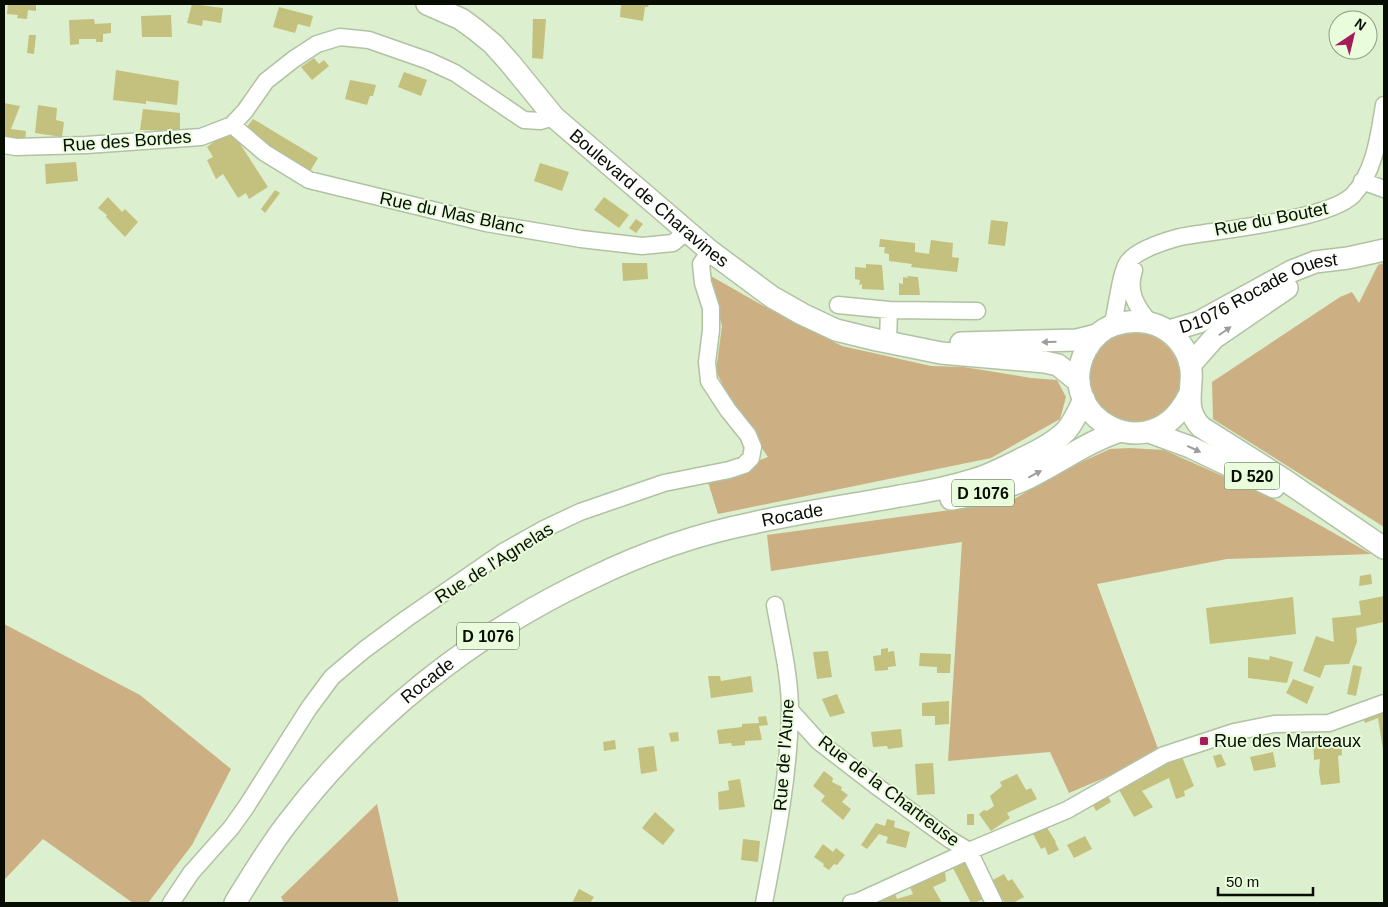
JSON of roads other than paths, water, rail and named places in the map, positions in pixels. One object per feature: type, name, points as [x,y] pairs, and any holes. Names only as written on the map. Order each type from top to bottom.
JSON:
[{"type":"main road","name":"Boulevard de Charavines","points":[[427,4],[461,19],[493,44],[554,117],[710,251],[772,297],[802,314],[836,330],[894,343],[941,353],[1045,362],[1058,366],[1067,371],[1081,391],[1092,414],[1105,424],[1120,431],[1134,433],[1149,432],[1162,427],[1174,419],[1183,408],[1189,395],[1192,380],[1186,352],[1178,341],[1168,332],[1149,322],[1130,321],[1078,340],[894,343]]},
{"type":"main road","name":"D1076 Rocade Ouest","points":[[1168,332],[1199,322],[1292,271],[1315,262],[1348,258],[1384,250]]},
{"type":"main road","name":"D1076 Rocade Ouest","points":[[1190,365],[1214,338],[1255,310],[1298,281],[1348,258]]},
{"type":"main road","points":[[1081,391],[1080,369],[1083,357],[1089,345],[1105,331]]},
{"type":"main road","name":"Rocade","points":[[235,903],[285,827],[312,792],[346,754],[408,695],[467,650],[512,620],[555,596],[630,561],[709,534],[751,523],[945,488],[978,479],[1040,450],[1064,432],[1075,418],[1081,391]]},
{"type":"main road","name":"Boulevard de Charavines","points":[[1189,395],[1191,412],[1201,427],[1283,479],[1384,548]]},
{"type":"main road","name":"Rocade","points":[[833,509],[920,502],[988,492],[1027,478],[1098,440],[1120,431]]},
{"type":"main road","name":"Boulevard de Charavines","points":[[1149,432],[1190,447],[1352,526]]},
{"type":"street","name":"Rue des Bordes","points":[[4,145],[16,147],[86,145],[201,137],[232,125],[245,111],[266,81],[317,44],[340,38],[369,40],[429,61],[454,73],[524,120],[540,121],[554,117]]},
{"type":"street","name":"Rue du Boutet","points":[[1105,331],[1118,302],[1124,271],[1127,263],[1133,256],[1180,237],[1318,213],[1342,203],[1353,194],[1370,167],[1384,105]]},
{"type":"street","name":"Rue du Mas Blanc","points":[[232,125],[266,153],[309,180],[477,220],[581,239],[642,246],[673,243],[687,231]]},
{"type":"street","points":[[1362,181],[1384,189]]},
{"type":"street","points":[[1149,322],[1134,301],[1131,292],[1132,278],[1136,268],[1152,247]]},
{"type":"street","name":"Rue de l'Agnelas","points":[[171,903],[191,873],[231,828],[309,708],[332,677],[364,650],[503,552],[544,529],[580,512],[664,483],[729,470],[744,465],[751,458],[753,447],[748,435],[728,410],[710,381],[707,362],[711,330],[711,308],[701,264],[710,251]]},
{"type":"street","points":[[838,305],[889,310],[977,311]]},
{"type":"street","points":[[889,310],[894,343]]},
{"type":"street","name":"Rue de l'Aune","points":[[764,903],[781,811],[788,753],[790,710],[775,606]]},
{"type":"street","points":[[852,903],[1068,810],[1164,755],[1234,732],[1274,724],[1329,723],[1384,703]]},
{"type":"street","name":"Rue de la Chartreuse","points":[[790,710],[818,741],[969,851],[994,903]]},
{"type":"place","name":"Rue des Marteaux","points":[[1204,741]]}]
